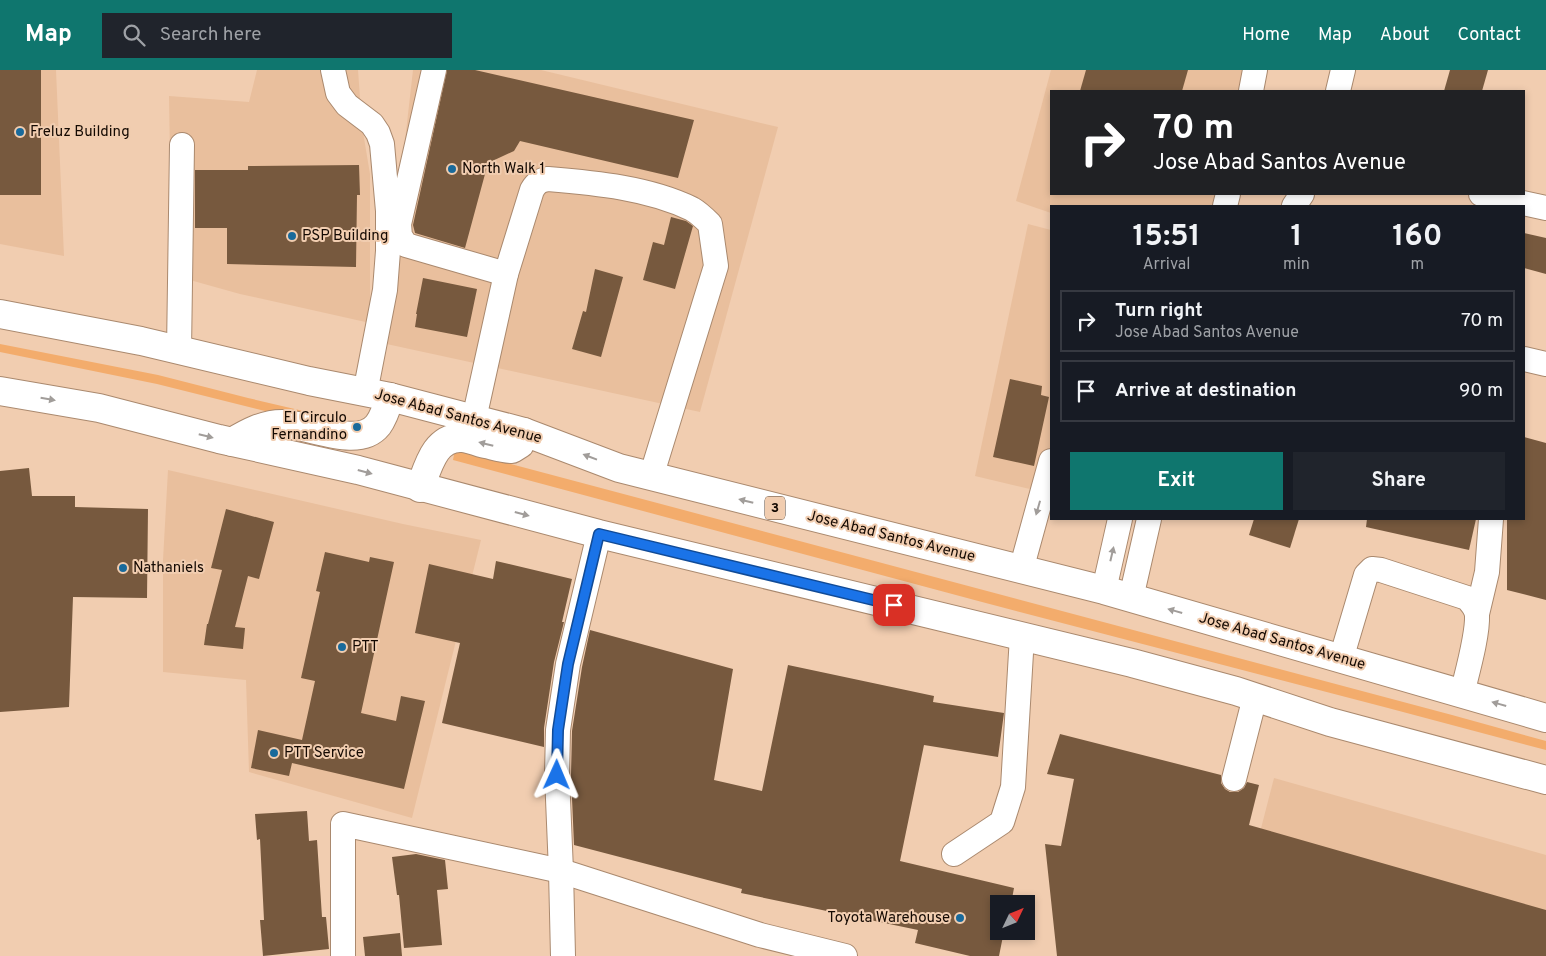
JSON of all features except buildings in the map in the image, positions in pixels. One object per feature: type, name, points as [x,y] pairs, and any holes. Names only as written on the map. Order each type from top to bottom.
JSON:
[{"type":"highway","name":"Jose Abad Santos Avenue","points":[[0,314],[141,342],[378,395],[524,432],[619,468],[651,477],[1104,590],[1546,718]]},
{"type":"highway","points":[[0,391],[99,408],[232,442],[358,470],[599,534],[1132,662],[1255,697],[1330,722],[1546,780]]},
{"type":"highway","points":[[232,442],[250,432],[269,425],[282,424],[339,435],[363,436],[377,426],[383,416],[378,395]]},
{"type":"highway","points":[[420,488],[435,452],[442,444],[449,440],[463,438],[512,449],[520,444],[524,432]]},
{"type":"street","points":[[333,70],[338,94],[347,105],[372,124],[382,144],[388,211],[388,251],[378,395]]},
{"type":"street","points":[[434,70],[399,224],[400,236],[406,245],[506,274]]},
{"type":"street","points":[[1251,90],[1255,70]]},
{"type":"street","points":[[1338,90],[1344,70]]},
{"type":"street","points":[[179,351],[182,145]]},
{"type":"street","points":[[474,419],[506,274],[532,190],[536,183],[542,179],[548,179],[602,184],[660,197],[694,210],[710,224],[716,266],[651,477]]},
{"type":"street","points":[[1486,195],[1546,208]]},
{"type":"street","points":[[1525,359],[1546,364]]},
{"type":"street","points":[[1021,570],[1050,465]]},
{"type":"street","points":[[1104,590],[1120,520]]},
{"type":"street","points":[[1131,598],[1149,520]]},
{"type":"street","points":[[1462,694],[1487,572],[1491,520]]},
{"type":"street","points":[[563,956],[557,775],[558,730],[568,664],[599,534]]},
{"type":"street","points":[[1341,659],[1366,575],[1372,569],[1381,570],[1467,598],[1474,606],[1477,614]]},
{"type":"street","points":[[954,854],[1002,822],[1013,787],[1022,636]]},
{"type":"street","points":[[1234,779],[1255,697]]},
{"type":"street","points":[[343,956],[343,824],[561,871],[760,945],[845,956]]},
{"type":"shaded area","points":[[0,70],[56,70],[64,256],[0,244]]},
{"type":"shaded area","points":[[257,70],[358,70],[362,126],[370,174],[370,323],[240,294],[172,275],[169,96],[249,102]]},
{"type":"shaded area","name":"North Walk 1","points":[[413,70],[541,70],[778,127],[700,412],[382,343]]},
{"type":"shaded area","points":[[1051,70],[1267,70],[1263,90],[1050,90],[1050,195],[1239,195],[1237,205],[1050,205],[1050,213],[1016,201]]},
{"type":"shaded area","points":[[1028,224],[1050,230],[1050,494],[975,476]]},
{"type":"shaded area","points":[[0,344],[158,375],[359,424],[273,413],[157,384],[0,352]]},
{"type":"shaded area","points":[[455,449],[1452,715],[1546,741],[1546,750],[982,602],[453,460]]},
{"type":"shaded area","name":"PTT","points":[[168,470],[481,540],[412,818],[249,772],[246,680],[163,672],[163,560]]},
{"type":"shaded area","points":[[1274,778],[1546,855],[1546,956],[1228,956]]},
{"type":"place","name":"Freluz Building","points":[[20,132]]},
{"type":"place","name":"North Walk 1","points":[[452,169]]},
{"type":"place","name":"PSP Building","points":[[292,236]]},
{"type":"place","name":"El Circulo Fernandino","points":[[357,427]]},
{"type":"place","name":"Nathaniels","points":[[123,568]]},
{"type":"place","name":"PTT","points":[[342,647]]},
{"type":"place","name":"PTT Service","points":[[274,753]]},
{"type":"place","name":"Toyota Warehouse","points":[[960,918]]},
{"type":"route","points":[[557,775],[558,730],[568,664],[599,534],[894,605]]}]
